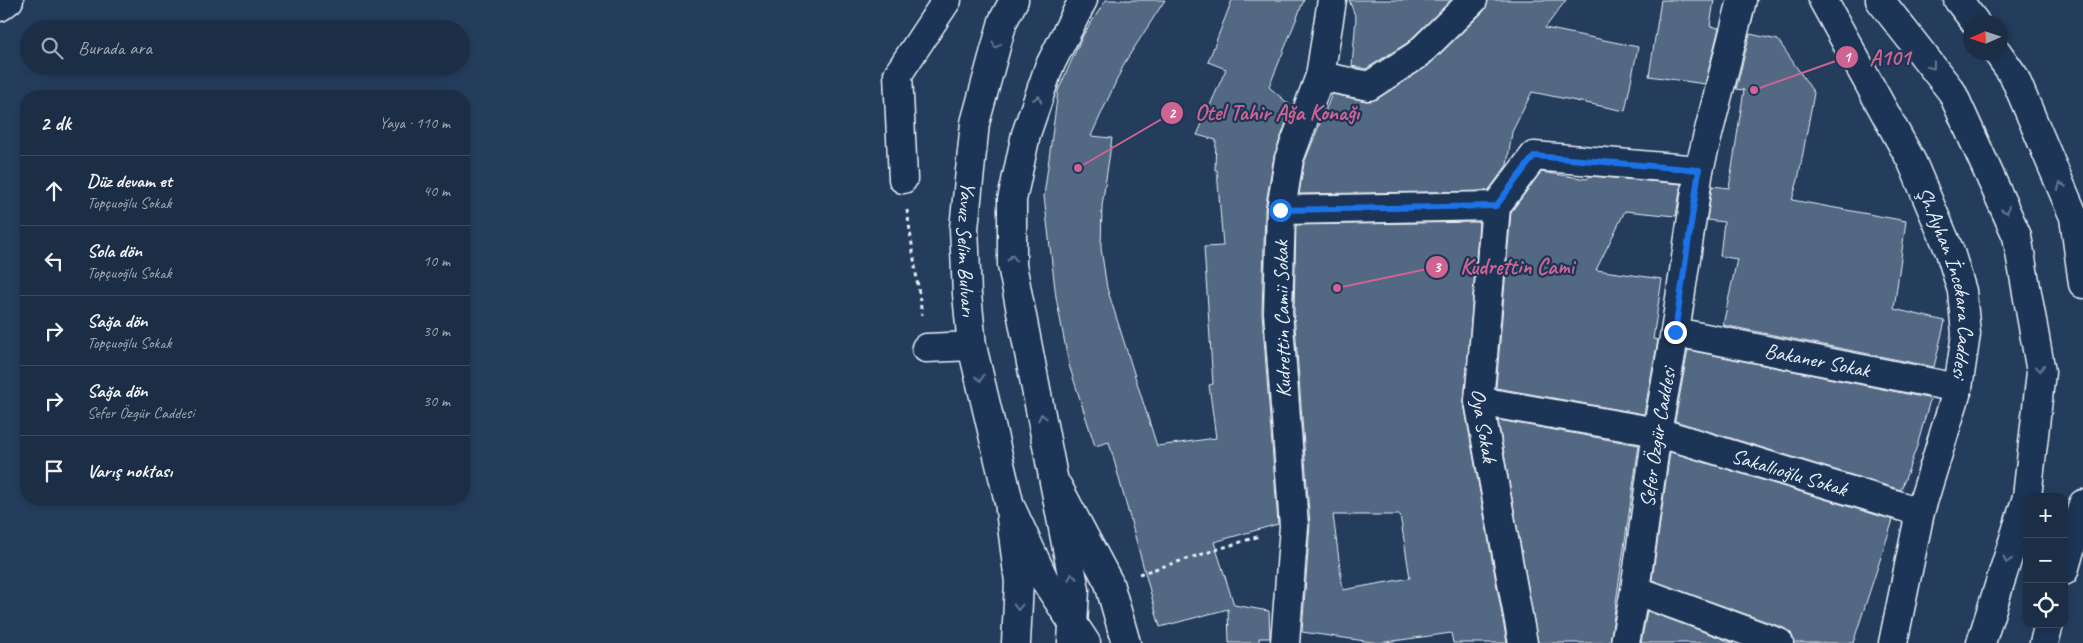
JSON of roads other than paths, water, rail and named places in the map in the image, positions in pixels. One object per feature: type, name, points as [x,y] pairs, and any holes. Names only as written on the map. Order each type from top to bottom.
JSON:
[{"type":"street","points":[[0,7],[9,0]]},
{"type":"street","points":[[903,179],[898,74],[947,0]]},
{"type":"street","name":"Yavuz Selim Bulvarı","points":[[1014,0],[1003,21],[975,123],[964,228],[972,346],[1009,502],[1019,582],[1016,643]]},
{"type":"street","name":"Yavuz Selim Bulvarı","points":[[1077,636],[1075,590],[1012,265],[1012,200],[1026,134],[1046,75],[1084,0]]},
{"type":"street","name":"Kudrettin Camii Sokak","points":[[1285,643],[1294,526],[1278,312],[1280,210],[1289,159],[1320,76],[1332,0]]},
{"type":"street","points":[[1320,76],[1369,86],[1417,55],[1472,0]]},
{"type":"street","name":"Sefer Özgür Caddesi","points":[[1625,643],[1635,590],[1699,170],[1742,0]]},
{"type":"street","name":"Şh.Ayhan İncekara Caddesi","points":[[1824,0],[1912,162],[1950,252],[1962,291],[1966,334],[1958,388],[1920,512],[1893,643]]},
{"type":"street","points":[[1880,0],[1952,92],[2017,236],[2041,372],[2027,493]]},
{"type":"street","points":[[1958,0],[1970,15]]},
{"type":"street","points":[[2003,60],[2014,76],[2074,217],[2083,284]]},
{"type":"street","points":[[1280,210],[1496,206],[1534,156],[1699,170]]},
{"type":"street","name":"Oya Sokak","points":[[1496,206],[1479,401],[1523,643]]},
{"type":"street","name":"Bakaner Sokak","points":[[1675,332],[1958,388]]},
{"type":"street","points":[[926,348],[972,346]]},
{"type":"street","name":"Sakallıoğlu Sokak","points":[[1479,401],[1658,432],[1920,512]]},
{"type":"street","name":"Yavuz Selim Bulvarı","points":[[1055,483],[1109,583],[1126,643]]},
{"type":"street","name":"Yavuz Selim Bulvarı","points":[[1009,502],[1044,579],[1077,636]]},
{"type":"street","points":[[2068,557],[2083,504]]},
{"type":"street","points":[[1981,643],[2023,510]]},
{"type":"street","points":[[1635,590],[1779,643]]},
{"type":"street","points":[[2044,643],[2048,628]]},
{"type":"place","name":"A101","points":[[1754,90]]},
{"type":"place","name":"Otel Tahir Ağa Konağı","points":[[1078,168]]},
{"type":"place","name":"Kudrettin Cami","points":[[1337,288]]}]
